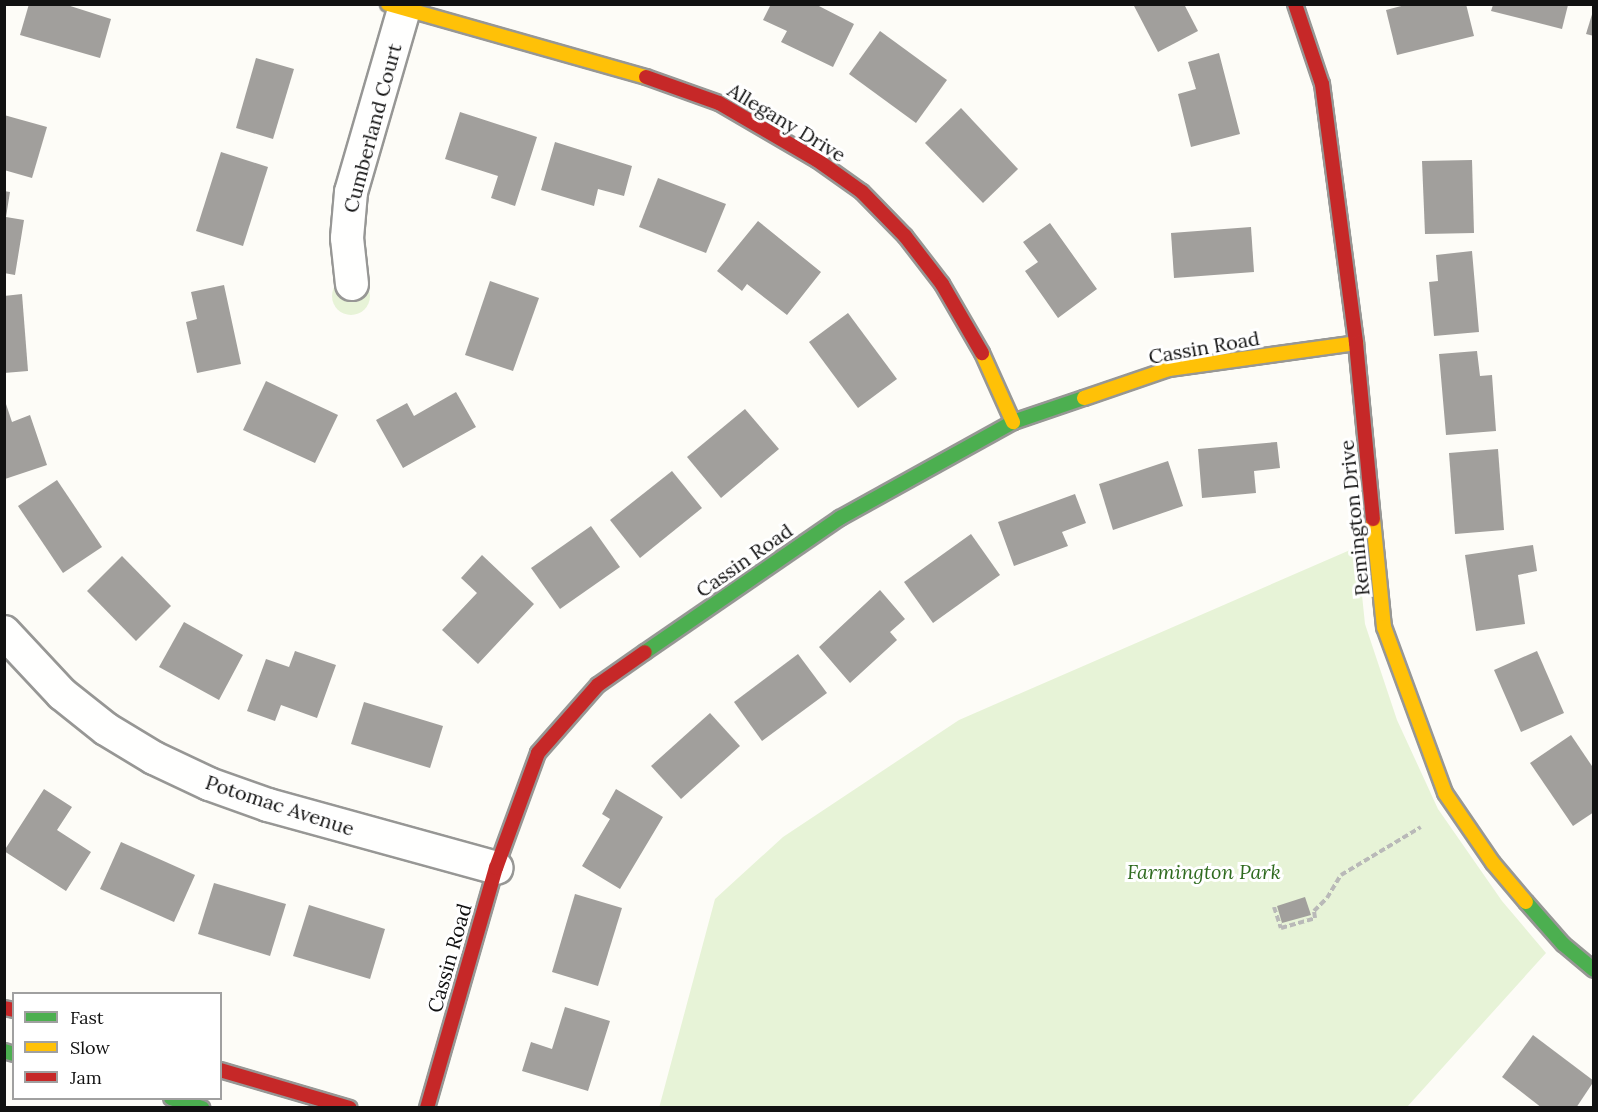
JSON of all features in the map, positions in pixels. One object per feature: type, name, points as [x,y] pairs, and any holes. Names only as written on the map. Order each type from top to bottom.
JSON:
[{"type":"street","name":"Remington Drive","points":[[1294,4],[1322,84],[1356,343],[1384,627],[1412,710],[1445,793],[1493,863],[1563,944],[1593,970]]},
{"type":"street","name":"Cumberland Court","points":[[352,284],[347,238],[351,192],[396,7]]},
{"type":"street","name":"Allegany Drive","points":[[396,7],[668,83],[719,103],[817,160],[862,192],[905,236],[942,284],[975,336],[1013,422]]},
{"type":"street","name":"Cassin Road","points":[[427,1107],[496,868],[538,753],[598,685],[840,518],[1013,422],[1169,369],[1356,343]]},
{"type":"street","name":"Potomac Avenue","points":[[4,632],[62,694],[106,729],[154,758],[209,784],[268,805],[496,868]]},
{"type":"street","points":[[222,1071],[350,1107]]},
{"type":"street","points":[[178,1100],[202,1107]]},
{"type":"path","points":[[1274,907],[1281,928],[1315,918],[1314,911],[1327,898],[1341,875],[1421,827]]},
{"type":"green space","points":[[351,277],[364,283],[370,296],[364,309],[351,315],[338,309],[332,296],[338,283]]},
{"type":"green space","name":"Farmington Park","points":[[1357,547],[1365,624],[1397,720],[1438,809],[1502,901],[1546,953],[1407,1107],[659,1108],[715,899],[783,837],[959,720]]},
{"type":"building","points":[[29,4],[64,4],[111,19],[100,58],[20,35]]},
{"type":"building","points":[[771,4],[815,4],[854,24],[833,67],[781,42],[787,31],[763,20]]},
{"type":"building","points":[[1133,4],[1184,4],[1198,31],[1158,52]]},
{"type":"building","points":[[1409,4],[1466,4],[1474,36],[1397,55],[1386,10]]},
{"type":"building","points":[[1493,5],[1568,5],[1562,29],[1491,11]]},
{"type":"building","points":[[1594,11],[1594,36],[1586,34]]},
{"type":"building","points":[[880,31],[947,80],[916,123],[849,74]]},
{"type":"building","points":[[1219,53],[1240,134],[1191,147],[1178,94],[1196,89],[1188,62]]},
{"type":"building","points":[[256,58],[294,69],[273,139],[236,128]]},
{"type":"building","points":[[961,108],[1018,169],[983,203],[925,143]]},
{"type":"building","points":[[460,112],[537,137],[515,206],[491,198],[498,176],[445,159]]},
{"type":"building","points":[[4,115],[47,127],[32,178],[4,170]]},
{"type":"building","points":[[555,142],[632,166],[624,196],[598,189],[594,206],[541,190]]},
{"type":"building","points":[[221,152],[268,167],[243,246],[196,231]]},
{"type":"building","points":[[1472,160],[1474,233],[1425,234],[1422,161]]},
{"type":"building","points":[[658,178],[726,204],[706,253],[639,227]]},
{"type":"building","points":[[4,191],[10,192],[6,217],[24,220],[15,275],[4,273]]},
{"type":"building","points":[[758,221],[821,272],[787,315],[747,284],[742,291],[717,271]]},
{"type":"building","points":[[1050,223],[1097,289],[1058,318],[1025,271],[1038,262],[1023,242]]},
{"type":"building","points":[[1251,227],[1254,272],[1174,278],[1171,233]]},
{"type":"building","points":[[1472,251],[1479,332],[1434,336],[1429,282],[1438,281],[1436,255]]},
{"type":"building","points":[[490,281],[539,298],[513,371],[465,355]]},
{"type":"building","points":[[224,285],[241,364],[197,373],[186,322],[197,319],[191,292]]},
{"type":"building","points":[[22,294],[28,371],[4,373],[4,296]]},
{"type":"building","points":[[848,313],[897,379],[858,408],[809,342]]},
{"type":"building","points":[[1477,351],[1480,376],[1492,375],[1496,431],[1446,435],[1439,354]]},
{"type":"building","points":[[266,381],[338,415],[315,463],[243,430]]},
{"type":"building","points":[[456,392],[476,427],[403,468],[376,420],[407,403],[414,416]]},
{"type":"building","points":[[5,401],[12,422],[30,415],[47,465],[5,479]]},
{"type":"building","points":[[745,409],[779,449],[721,498],[687,457]]},
{"type":"building","points":[[1277,442],[1280,468],[1254,471],[1256,493],[1202,498],[1198,449]]},
{"type":"building","points":[[1498,449],[1504,530],[1455,534],[1449,453]]},
{"type":"building","points":[[1168,461],[1183,506],[1113,530],[1099,484]]},
{"type":"building","points":[[672,471],[702,508],[640,558],[610,520]]},
{"type":"building","points":[[57,480],[102,547],[63,573],[18,506]]},
{"type":"building","points":[[1075,494],[1086,523],[1062,532],[1068,546],[1014,566],[998,522]]},
{"type":"building","points":[[591,526],[620,567],[560,609],[531,568]]},
{"type":"building","points":[[971,534],[1000,575],[933,623],[904,582]]},
{"type":"building","points":[[1533,545],[1537,571],[1518,575],[1525,624],[1476,631],[1465,555]]},
{"type":"building","points":[[482,555],[534,604],[478,664],[442,630],[477,593],[461,578]]},
{"type":"building","points":[[122,556],[171,606],[136,641],[87,591]]},
{"type":"building","points":[[880,590],[905,619],[890,632],[897,640],[850,683],[819,647]]},
{"type":"building","points":[[184,622],[243,655],[219,700],[159,667]]},
{"type":"building","points":[[295,651],[336,665],[317,718],[281,705],[275,721],[247,711],[266,659],[289,667]]},
{"type":"building","points":[[1537,651],[1564,713],[1521,732],[1494,670]]},
{"type":"building","points":[[798,654],[827,693],[762,741],[734,702]]},
{"type":"building","points":[[364,702],[443,726],[430,768],[351,744]]},
{"type":"building","points":[[710,713],[740,746],[681,799],[651,766]]},
{"type":"building","points":[[1571,735],[1594,769],[1594,812],[1573,826],[1530,763]]},
{"type":"building","points":[[44,789],[72,807],[57,830],[91,852],[66,891],[4,851]]},
{"type":"building","points":[[616,789],[663,817],[620,889],[582,866],[610,819],[602,814]]},
{"type":"building","points":[[121,842],[195,875],[174,922],[100,889]]},
{"type":"building","points":[[214,883],[286,904],[270,956],[198,934]]},
{"type":"building","points":[[575,894],[622,908],[598,986],[552,972]]},
{"type":"building","points":[[1305,897],[1311,915],[1282,923],[1277,906]]},
{"type":"building","points":[[309,905],[385,929],[370,979],[293,956]]},
{"type":"building","points":[[565,1007],[610,1021],[588,1091],[522,1071],[531,1042],[552,1049]]},
{"type":"building","points":[[1533,1035],[1594,1081],[1576,1108],[1542,1108],[1502,1077]]},
{"type":"traffic: fast","points":[[645,652],[840,518],[1013,422],[1084,398]]},
{"type":"traffic: fast","points":[[1526,902],[1563,944],[1594,970]]},
{"type":"traffic: fast","points":[[4,1051],[12,1053]]},
{"type":"traffic: fast","points":[[177,1100],[202,1108]]},
{"type":"traffic: slow","points":[[388,4],[646,77]]},
{"type":"traffic: slow","points":[[1084,398],[1169,369],[1356,343]]},
{"type":"traffic: slow","points":[[982,353],[1013,422]]},
{"type":"traffic: slow","points":[[1373,519],[1384,627],[1445,793],[1493,863],[1526,902]]},
{"type":"traffic: jam","points":[[1295,4],[1322,84],[1356,343],[1373,519]]},
{"type":"traffic: jam","points":[[646,77],[719,103],[817,160],[862,192],[905,236],[942,284],[982,353]]},
{"type":"traffic: jam","points":[[427,1108],[496,868],[538,753],[598,685],[645,652]]},
{"type":"traffic: jam","points":[[4,1008],[12,1010]]},
{"type":"traffic: jam","points":[[222,1071],[350,1108]]}]
